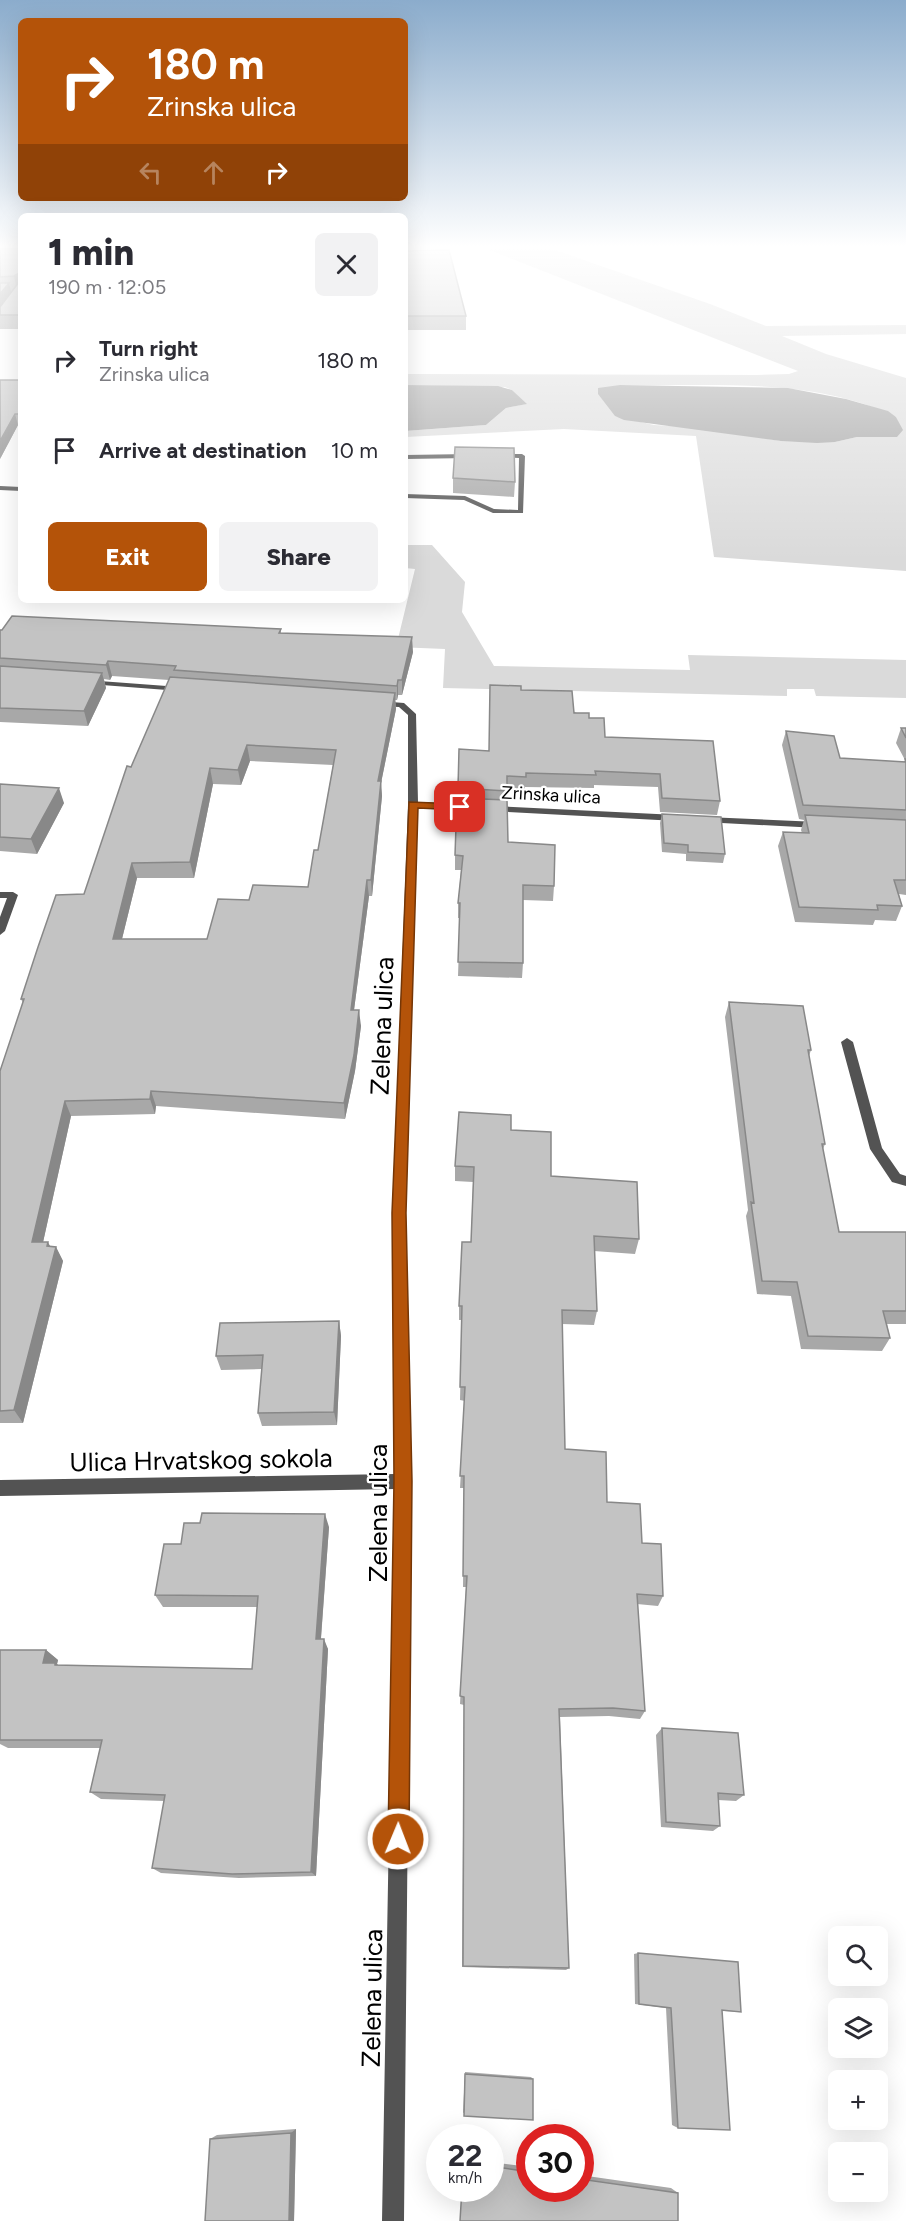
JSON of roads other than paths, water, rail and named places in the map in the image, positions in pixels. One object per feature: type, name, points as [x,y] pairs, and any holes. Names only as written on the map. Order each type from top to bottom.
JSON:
[{"type":"street","points":[[408,457],[476,456]]},
{"type":"street","points":[[408,496],[465,498],[493,511],[521,512],[522,456],[487,456]]},
{"type":"street","points":[[0,488],[18,488]]},
{"type":"street","points":[[81,682],[188,690]]},
{"type":"street","points":[[365,703],[401,705],[412,714],[413,805]]},
{"type":"street","name":"Zrinska ulica","points":[[413,805],[683,818]]},
{"type":"street","name":"Zelena ulica","points":[[393,2221],[403,1481],[399,1213],[413,805]]},
{"type":"street","points":[[695,819],[824,825]]},
{"type":"street","points":[[0,895],[13,895],[0,931]]},
{"type":"street","points":[[847,1042],[876,1149],[896,1178],[906,1181]]},
{"type":"street","name":"Ulica Hrvatskog sokola","points":[[0,1488],[403,1481]]}]
